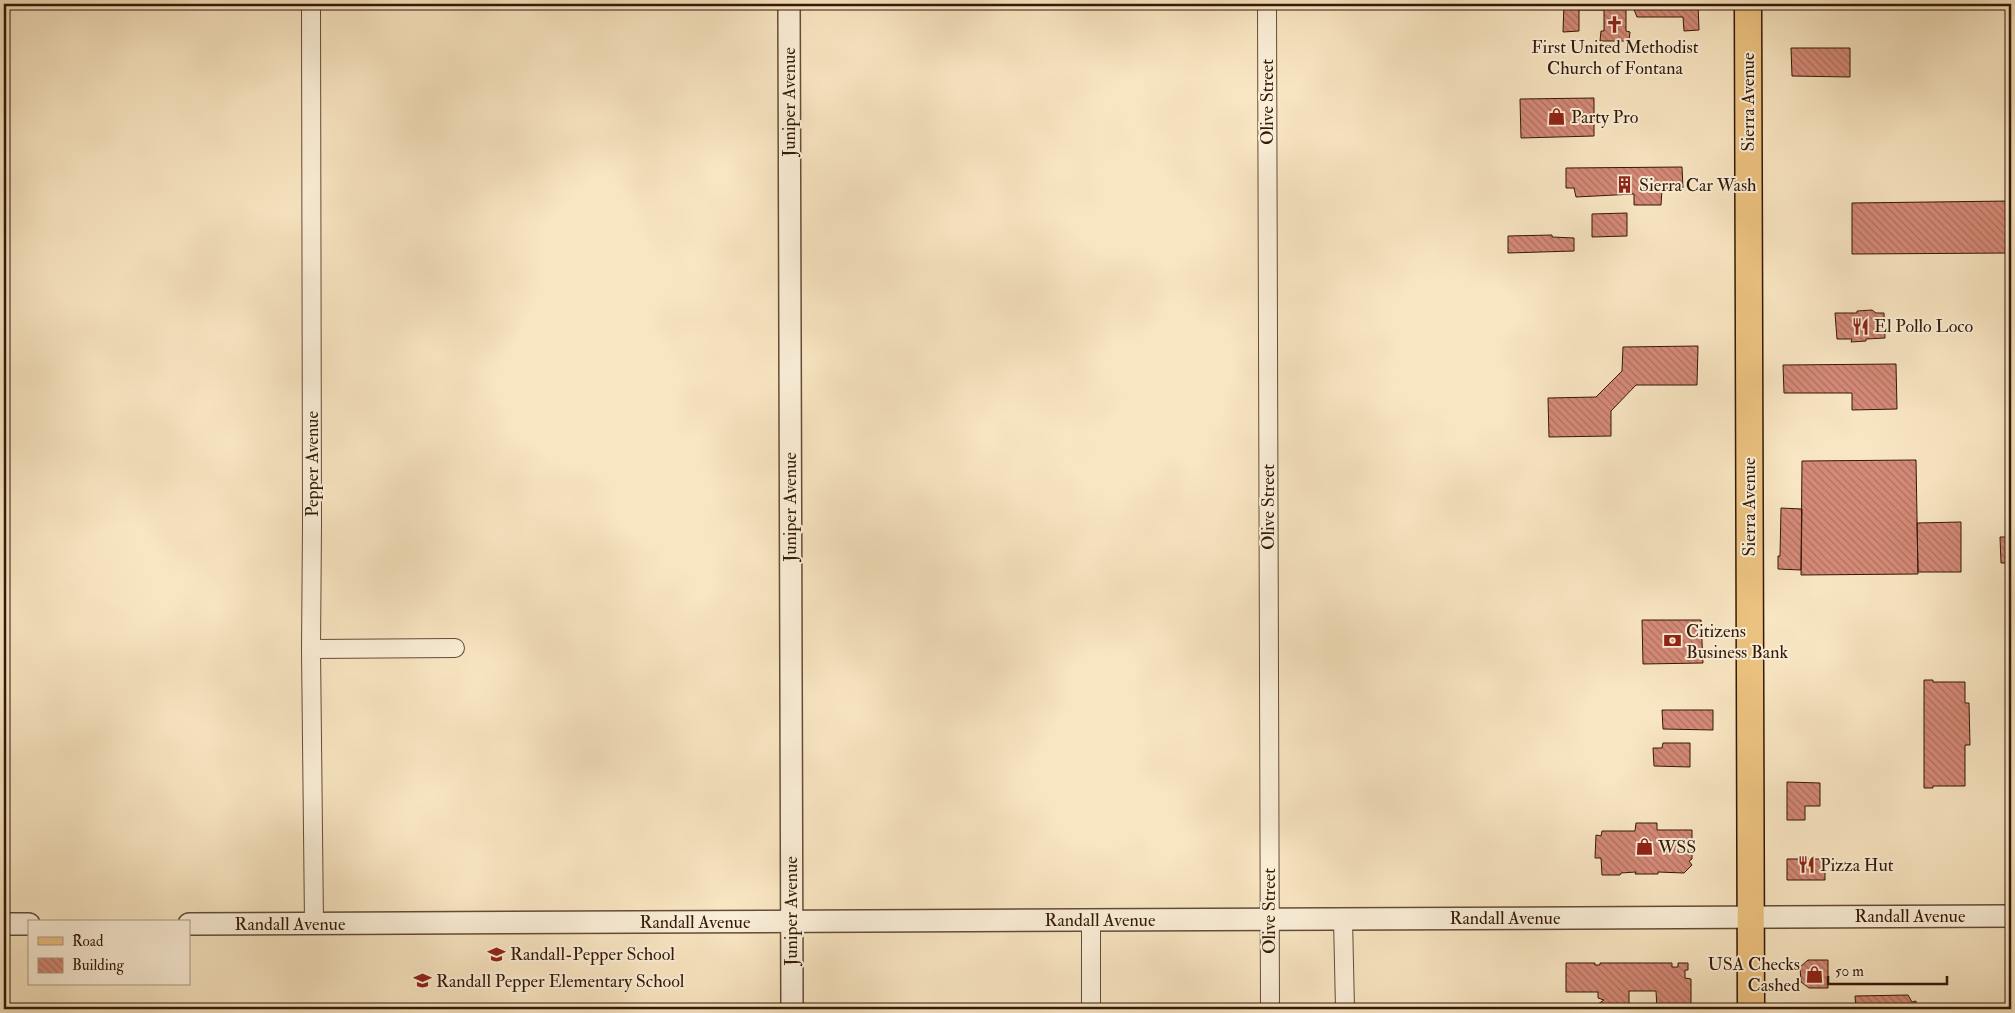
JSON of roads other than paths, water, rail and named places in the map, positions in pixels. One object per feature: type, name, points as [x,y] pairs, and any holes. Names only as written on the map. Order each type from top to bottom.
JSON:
[{"type":"main road","name":"Sierra Avenue","points":[[1748,4],[1751,1009]]},
{"type":"street","name":"Pepper Avenue","points":[[310,4],[311,649],[314,923]]},
{"type":"street","name":"Juniper Avenue","points":[[789,4],[792,1009]]},
{"type":"street","name":"Olive Street","points":[[1267,4],[1270,1009]]},
{"type":"street","points":[[311,649],[455,648]]},
{"type":"street","name":"Randall Avenue","points":[[190,924],[2011,916]]},
{"type":"street","points":[[1344,919],[1345,1009]]},
{"type":"street","points":[[1091,920],[1091,1009]]},
{"type":"street","points":[[4,924],[28,924]]},
{"type":"place","name":"First United Methodist Church of Fontana","points":[[1615,24]]},
{"type":"place","name":"Party Pro","points":[[1557,117]]},
{"type":"place","name":"Sierra Car Wash","points":[[1625,185]]},
{"type":"place","name":"El Pollo Loco","points":[[1860,326]]},
{"type":"place","name":"Citizens Business Bank","points":[[1672,641]]},
{"type":"place","name":"WSS","points":[[1644,847]]},
{"type":"place","name":"Pizza Hut","points":[[1806,865]]},
{"type":"place","name":"Randall-Pepper School","points":[[496,954]]},
{"type":"place","name":"USA Checks Cashed","points":[[1814,974]]},
{"type":"place","name":"Randall Pepper Elementary School","points":[[422,981]]}]
